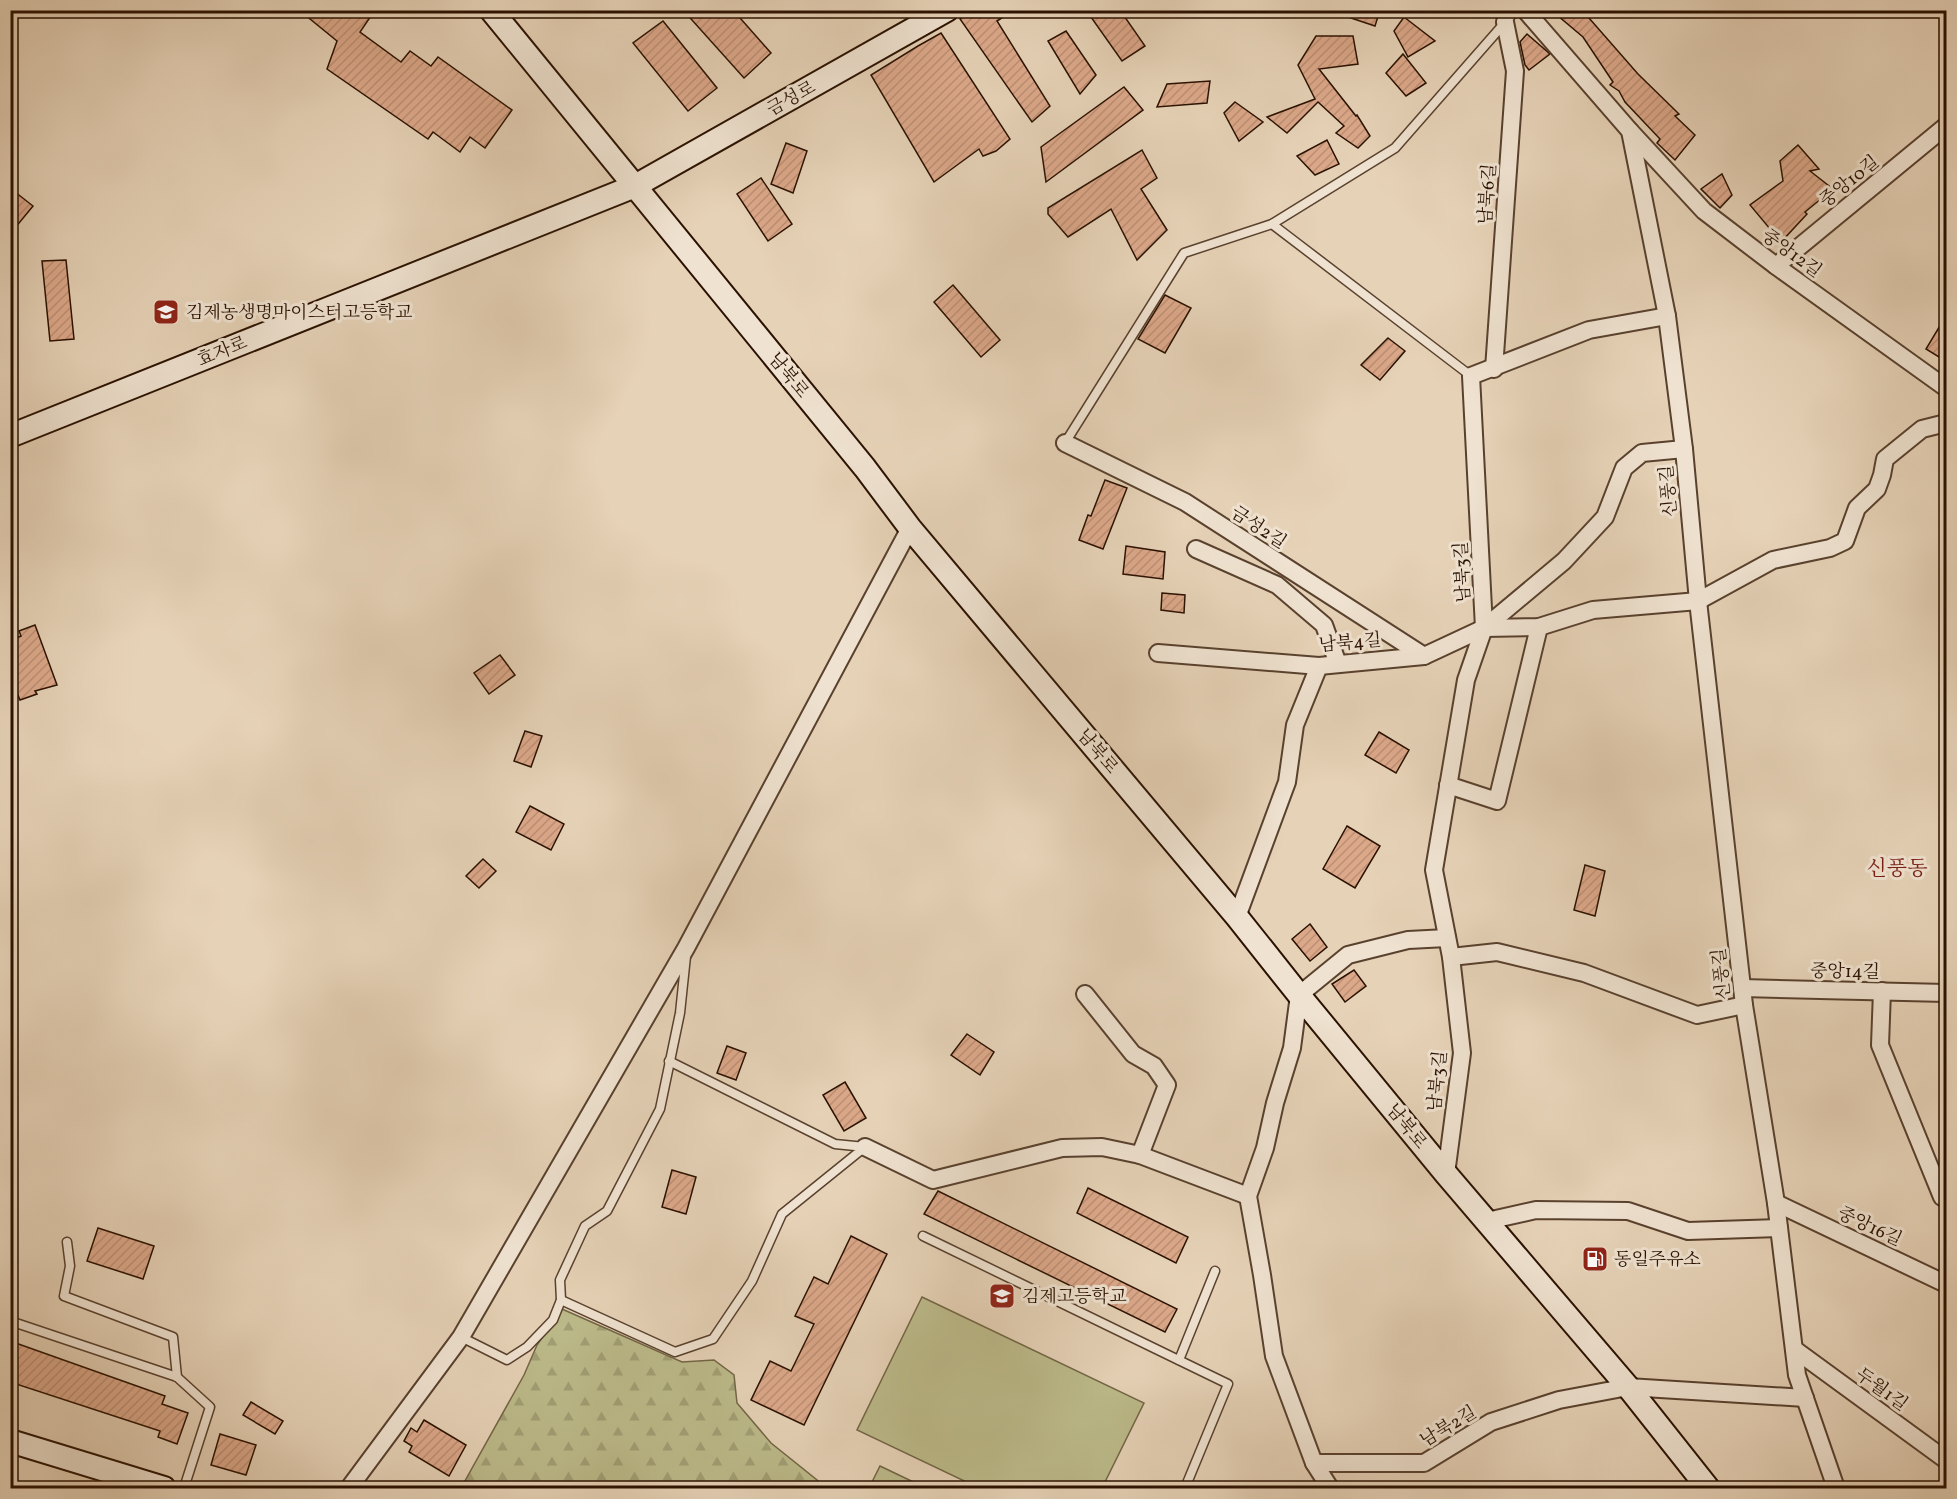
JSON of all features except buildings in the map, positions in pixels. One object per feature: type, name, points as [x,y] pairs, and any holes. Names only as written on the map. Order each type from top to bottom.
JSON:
[{"type":"main road","name":"남북로","points":[[491,10],[865,468],[910,528],[1236,916],[1446,1174],[1628,1387],[1708,1488]]},
{"type":"main road","name":"금성로","points":[[635,186],[947,10]]},
{"type":"main road","name":"효자로","points":[[10,436],[635,186]]},
{"type":"main road","points":[[10,1441],[164,1488]]},
{"type":"street","name":"신풍길","points":[[1525,10],[1630,131],[1667,316],[1684,448],[1698,601],[1743,997],[1776,1203],[1797,1376],[1836,1488]]},
{"type":"street","name":"남북6길","points":[[1494,369],[1515,71],[1511,16]]},
{"type":"street","name":"중앙10길","points":[[1776,266],[1947,126]]},
{"type":"street","name":"중앙12길","points":[[1630,131],[1704,211],[1776,266],[1947,388]]},
{"type":"street","points":[[1471,376],[1494,369],[1589,330],[1667,316]]},
{"type":"street","name":"남북3길","points":[[1446,1174],[1462,1053],[1451,957],[1434,870],[1466,680],[1484,628],[1471,376]]},
{"type":"street","points":[[1698,601],[1773,560],[1830,548],[1845,542],[1857,508],[1876,489],[1885,459],[1922,429],[1947,423]]},
{"type":"street","name":"금성2길","points":[[1065,443],[1185,502],[1424,656]]},
{"type":"street","name":"신풍길","points":[[1484,628],[1564,561],[1605,517],[1624,468],[1642,453],[1684,448]]},
{"type":"street","points":[[349,1488],[461,1336],[686,948],[910,528]]},
{"type":"street","points":[[1196,549],[1277,585],[1324,625],[1338,664]]},
{"type":"street","name":"남북4길","points":[[1158,653],[1319,666],[1424,656],[1484,628],[1539,627],[1593,610],[1698,601]]},
{"type":"street","points":[[1448,785],[1497,801],[1539,627]]},
{"type":"street","points":[[1236,916],[1287,782],[1295,724],[1319,666]]},
{"type":"street","points":[[1330,1488],[1314,1463],[1274,1356],[1248,1196],[1265,1148],[1275,1104],[1292,1048],[1299,995],[1348,955],[1408,940],[1447,938]]},
{"type":"street","points":[[1451,957],[1497,952],[1584,973],[1697,1015],[1743,997]]},
{"type":"street","points":[[1882,991],[1880,1045],[1942,1197]]},
{"type":"street","name":"중앙14길","points":[[1743,997],[1882,991],[1947,993]]},
{"type":"street","points":[[1085,994],[1133,1054],[1154,1066],[1167,1085],[1140,1155]]},
{"type":"street","points":[[865,1147],[933,1180],[1062,1148],[1102,1147],[1140,1155],[1248,1196]]},
{"type":"street","name":"중앙16길","points":[[1776,1203],[1947,1284]]},
{"type":"street","points":[[1487,1221],[1536,1210],[1628,1211],[1688,1231],[1779,1228]]},
{"type":"street","name":"두월1길","points":[[1794,1349],[1947,1460]]},
{"type":"street","name":"남북2길","points":[[1314,1463],[1424,1463],[1491,1422],[1559,1400],[1628,1387],[1805,1398]]},
{"type":"lane","points":[[1065,443],[1184,253],[1272,224],[1395,148],[1511,16]]},
{"type":"lane","points":[[1272,224],[1471,376]]},
{"type":"lane","points":[[461,1336],[507,1360],[527,1347],[553,1320],[561,1300],[561,1280],[585,1226],[607,1211],[660,1109],[680,1013],[686,948]]},
{"type":"lane","points":[[669,1061],[835,1144],[865,1147]]},
{"type":"lane","points":[[561,1300],[675,1352],[713,1339],[752,1281],[782,1214],[865,1147]]},
{"type":"lane","points":[[922,1236],[1228,1384],[1185,1488]]},
{"type":"lane","points":[[67,1242],[70,1266],[64,1296],[173,1337],[177,1377]]},
{"type":"lane","points":[[1179,1360],[1215,1271]]},
{"type":"lane","points":[[10,1321],[177,1377],[210,1407],[184,1488]]},
{"type":"green space","points":[[922,1297],[1144,1403],[1102,1488],[979,1488],[857,1430]]},
{"type":"green space","points":[[562,1309],[682,1362],[714,1360],[734,1375],[737,1403],[771,1443],[827,1488],[461,1488],[524,1375],[537,1345]]},
{"type":"green space","points":[[880,1466],[926,1488],[869,1488]]},
{"type":"place","name":"김제농생명마이스터고등학교","points":[[166,312]]},
{"type":"place","name":"동일주유소","points":[[1595,1259]]},
{"type":"place","name":"김제고등학교","points":[[1002,1296]]},
{"type":"district","name":"신풍동","points":[[1897,868]]}]
